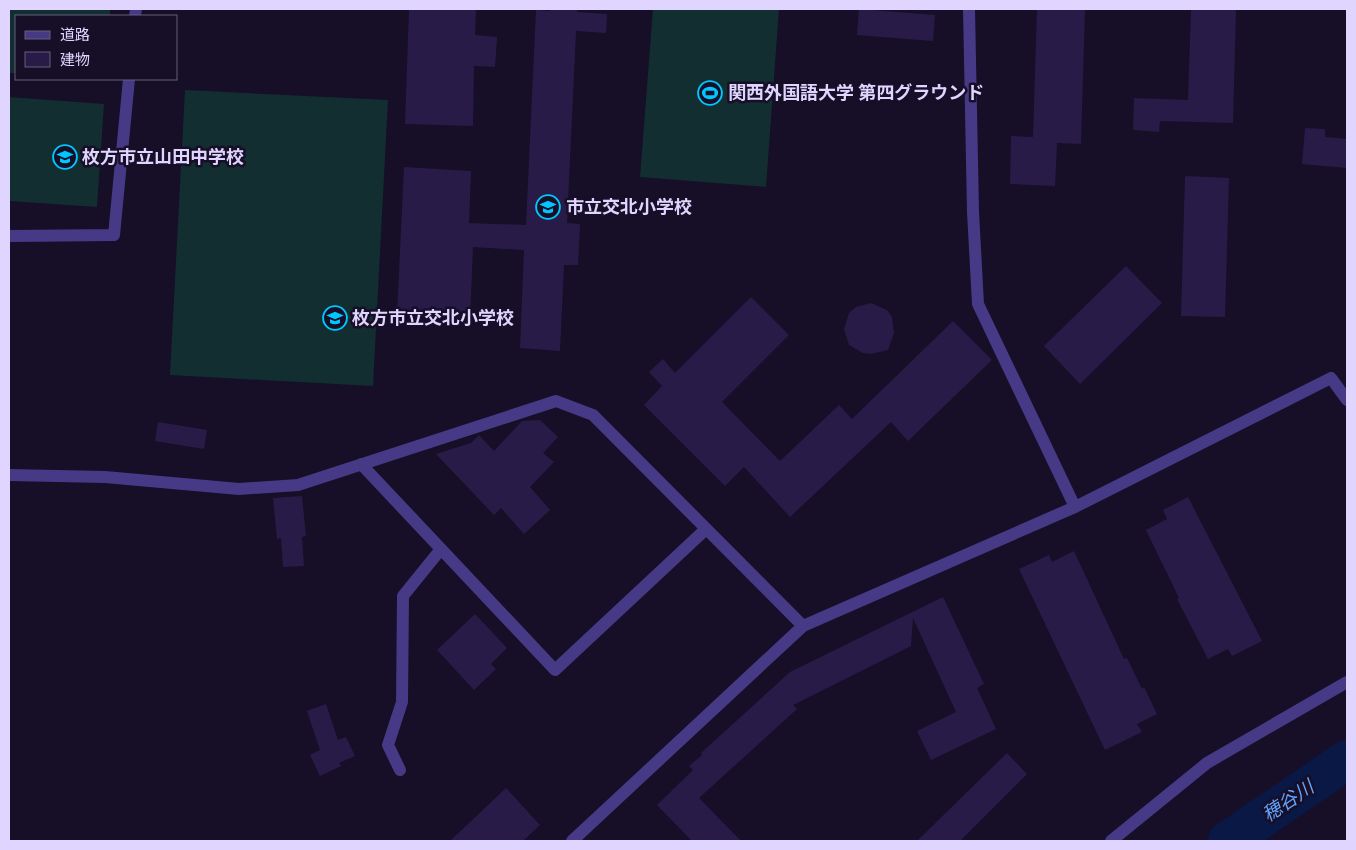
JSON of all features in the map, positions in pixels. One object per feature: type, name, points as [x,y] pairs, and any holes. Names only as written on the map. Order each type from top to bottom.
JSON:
[{"type":"street","points":[[969,9],[973,212],[978,304],[1076,507]]},
{"type":"street","points":[[9,236],[114,235],[129,80]]},
{"type":"street","points":[[572,841],[803,626],[1076,507],[1331,378],[1347,400]]},
{"type":"street","points":[[9,474],[105,477],[239,489],[298,485],[556,401],[593,414],[803,626]]},
{"type":"street","points":[[361,464],[555,670],[706,529]]},
{"type":"street","points":[[400,770],[388,745],[402,702],[403,596],[441,549]]},
{"type":"street","points":[[1111,841],[1207,763],[1347,682]]},
{"type":"green space","points":[[9,9],[110,9],[110,15],[15,15],[15,73],[9,73]]},
{"type":"green space","name":"関西外国語大学 第四グラウンド","points":[[653,9],[779,9],[766,187],[640,177]]},
{"type":"green space","points":[[185,90],[388,100],[373,386],[170,375]]},
{"type":"green space","points":[[9,97],[104,104],[97,207],[9,201]]},
{"type":"building","points":[[409,9],[476,9],[475,35],[497,37],[495,67],[474,66],[473,126],[405,124]]},
{"type":"building","points":[[550,9],[577,9],[577,12],[607,14],[606,33],[576,31],[567,223],[580,224],[578,265],[564,265],[560,351],[520,348],[524,250],[473,247],[470,318],[397,315],[404,167],[471,171],[469,223],[526,225],[536,10],[550,11]]},
{"type":"building","points":[[859,9],[935,15],[933,41],[857,35]]},
{"type":"building","points":[[1037,9],[1085,9],[1081,144],[1057,143],[1055,186],[1010,184],[1011,136],[1033,137]]},
{"type":"building","points":[[1191,9],[1236,9],[1233,123],[1160,121],[1159,132],[1133,130],[1134,98],[1188,100]]},
{"type":"building","points":[[1305,128],[1325,129],[1325,137],[1347,139],[1347,168],[1302,164]]},
{"type":"building","points":[[1185,176],[1229,178],[1225,317],[1181,316]]},
{"type":"building","points":[[1126,266],[1162,303],[1080,384],[1044,346]]},
{"type":"building","points":[[751,297],[789,335],[722,402],[780,461],[839,405],[852,419],[953,321],[992,360],[908,441],[891,422],[790,517],[744,467],[725,486],[644,405],[662,386],[649,372],[663,359],[675,373]]},
{"type":"building","points":[[871,303],[887,310],[892,317],[894,333],[888,350],[871,354],[863,353],[849,345],[844,329],[849,313],[856,307]]},
{"type":"building","points":[[540,420],[558,437],[543,453],[554,462],[530,487],[550,510],[524,534],[501,508],[494,515],[436,454],[471,443],[479,435],[494,451],[522,421]]},
{"type":"building","points":[[158,422],[207,430],[204,449],[155,441]]},
{"type":"building","points":[[302,496],[306,536],[302,537],[304,566],[283,567],[281,538],[277,539],[273,498]]},
{"type":"building","points":[[1188,497],[1262,641],[1232,656],[1228,649],[1208,659],[1177,599],[1179,598],[1146,530],[1167,519],[1163,510]]},
{"type":"building","points":[[1074,551],[1124,659],[1127,658],[1157,714],[1137,724],[1142,732],[1105,750],[1019,569],[1049,555],[1052,562]]},
{"type":"building","points":[[943,597],[984,684],[977,688],[996,729],[931,760],[917,731],[956,712],[913,618],[911,646],[793,705],[797,709],[699,798],[741,841],[692,841],[657,805],[693,770],[689,766],[702,755],[701,753],[790,672]]},
{"type":"building","points":[[475,614],[507,648],[491,664],[496,669],[474,690],[437,650]]},
{"type":"building","points":[[326,704],[338,740],[346,737],[355,756],[339,763],[341,766],[320,776],[310,755],[320,750],[307,711]]},
{"type":"building","points":[[1007,753],[1027,774],[960,841],[917,841]]},
{"type":"building","points":[[506,788],[540,825],[523,841],[450,841]]},
{"type":"waterway","name":"穂谷川","points":[[1228,841],[1347,760]]},
{"type":"place","name":"関西外国語大学 第四グラウンド","points":[[710,93]]},
{"type":"place","name":"枚方市立山田中学校","points":[[65,157]]},
{"type":"place","name":"市立交北小学校","points":[[548,207]]},
{"type":"place","name":"枚方市立交北小学校","points":[[335,318]]}]
